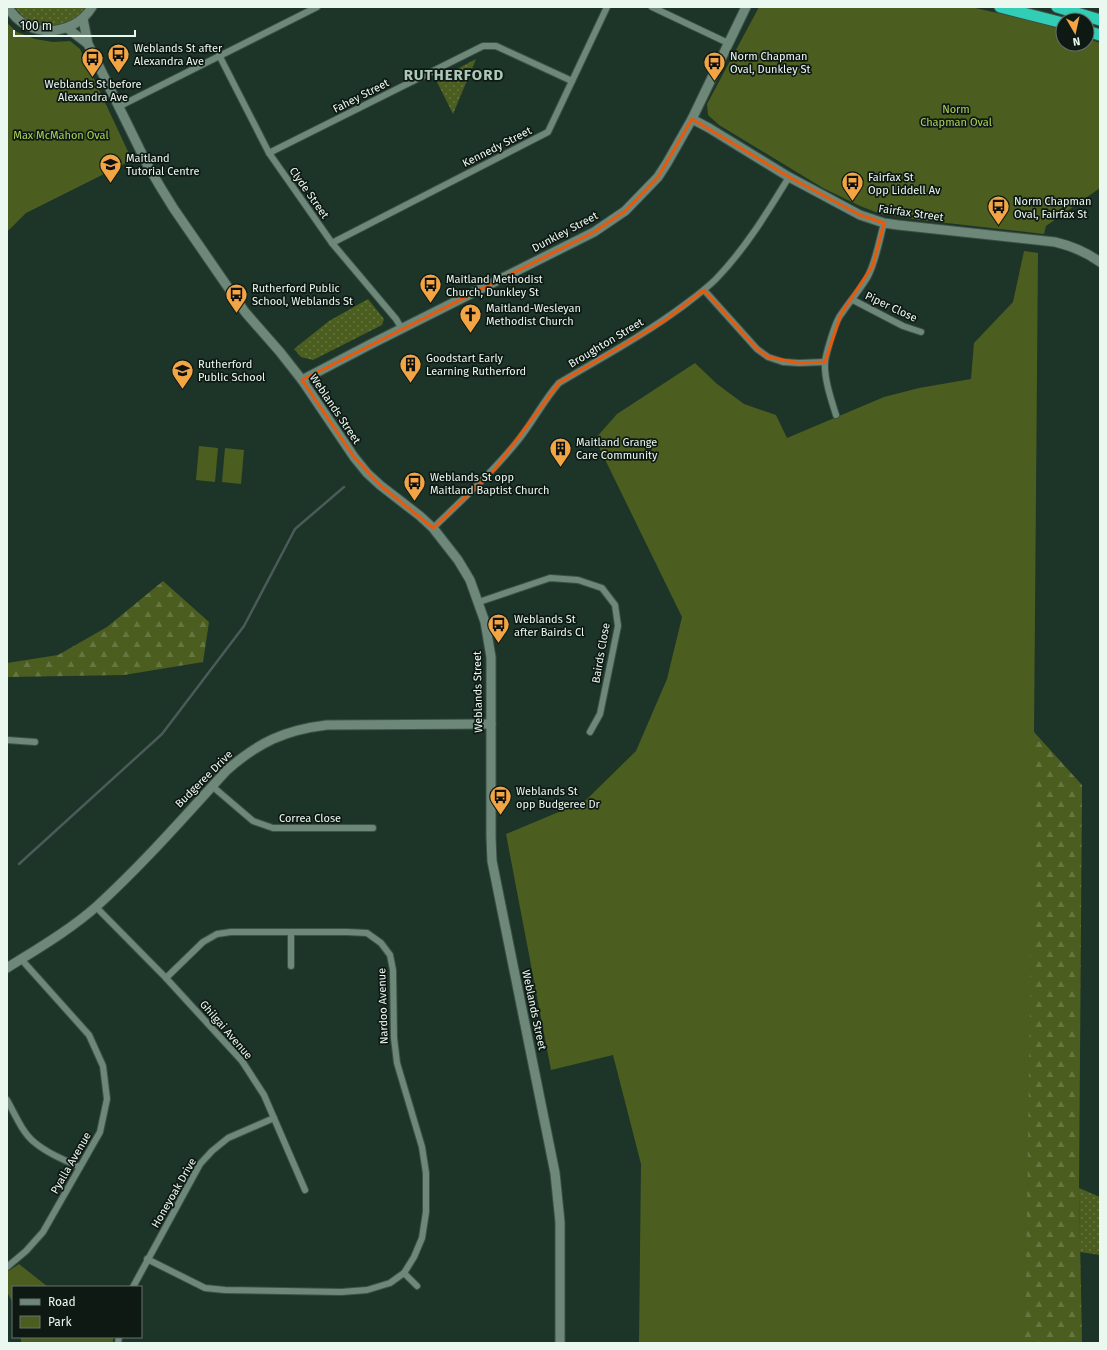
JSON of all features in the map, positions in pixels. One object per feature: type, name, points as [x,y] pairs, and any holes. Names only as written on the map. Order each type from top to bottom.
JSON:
[{"type":"highway","points":[[1000,7],[1055,21]]},
{"type":"highway","points":[[1057,7],[1100,20]]},
{"type":"street","points":[[8,7],[17,19],[32,28],[49,31],[67,28],[83,19],[92,7]]},
{"type":"street","points":[[120,106],[317,7]]},
{"type":"street","name":"Kennedy Street","points":[[332,243],[548,132],[607,7]]},
{"type":"street","points":[[652,7],[728,43]]},
{"type":"street","name":"Dunkley Street","points":[[302,380],[594,232],[625,211],[658,177],[667,163],[692,119],[746,7]]},
{"type":"street","name":"Weblands Street","points":[[83,19],[88,44],[120,106],[148,166],[174,209],[242,308],[302,380],[343,442],[367,473],[433,528],[458,560],[470,580],[478,602],[485,622],[491,657],[492,861],[555,1172],[560,1222],[560,1343]]},
{"type":"street","name":"Weblands Street","points":[[67,28],[88,44]]},
{"type":"street","name":"Fahey Street","points":[[269,153],[483,46],[496,46],[572,81]]},
{"type":"street","name":"Clyde Street","points":[[219,56],[269,153],[332,243],[396,319],[402,329]]},
{"type":"street","name":"Fairfax Street","points":[[692,119],[789,178],[860,215],[884,223],[1056,242],[1087,253],[1100,262]]},
{"type":"street","name":"Broughton Street","points":[[433,528],[494,470],[521,437],[548,395],[559,383],[664,321],[716,279],[744,247],[789,178]]},
{"type":"street","points":[[836,415],[829,393],[825,362],[838,319],[853,300],[867,278],[873,265],[884,223]]},
{"type":"street","points":[[704,290],[757,349],[768,357],[783,362],[825,362]]},
{"type":"street","name":"Piper Close","points":[[853,300],[903,326],[921,332]]},
{"type":"street","name":"Bairds Close","points":[[478,602],[550,578],[578,580],[602,588],[615,605],[618,626],[600,714],[590,732]]},
{"type":"street","name":"Budgeree Drive","points":[[7,968],[70,927],[96,907],[129,875],[240,758],[255,748],[287,733],[305,727],[327,725],[491,724]]},
{"type":"street","points":[[7,740],[34,742]]},
{"type":"street","name":"Correa Close","points":[[212,786],[253,821],[273,828],[373,828]]},
{"type":"street","name":"Ghilgai Avenue","points":[[96,907],[166,978],[242,1061],[264,1095],[305,1190]]},
{"type":"street","name":"Nardoo Avenue","points":[[148,1259],[205,1288],[225,1290],[341,1292],[367,1290],[390,1283],[404,1273],[414,1257],[422,1238],[426,1212],[426,1173],[422,1147],[397,1063],[394,1038],[394,970],[390,955],[381,943],[367,933],[231,932],[217,934],[203,942],[166,978]]},
{"type":"street","points":[[291,932],[291,966]]},
{"type":"street","name":"Pyalla Avenue","points":[[7,1267],[43,1232],[100,1132],[107,1100],[103,1066],[88,1035],[21,959]]},
{"type":"street","points":[[7,1100],[25,1132],[33,1142],[44,1150],[80,1167]]},
{"type":"street","name":"Honeyoak Drive","points":[[134,1286],[200,1164],[212,1151],[228,1138],[274,1118]]},
{"type":"street","points":[[404,1273],[417,1286]]},
{"type":"highlighted area","points":[[692,119],[789,177],[860,215],[884,223],[873,265],[841,314],[825,362],[799,363],[768,357],[757,349],[704,290],[664,321],[559,383],[494,470],[433,528],[380,485],[354,457],[302,380],[594,232],[625,211],[658,177]]},
{"type":"green space","points":[[15,7],[88,7],[71,23],[50,26],[35,24],[29,21],[23,17]]},
{"type":"green space","name":"Norm Chapman Oval","points":[[759,7],[971,7],[1055,27],[1055,52],[1095,52],[1095,41],[1100,43],[1100,188],[1046,226],[1044,234],[920,220],[881,214],[860,206],[823,188],[719,125],[708,115],[707,104]]},
{"type":"green space","name":"Max McMahon Oval","points":[[7,23],[17,32],[35,39],[53,42],[70,41],[80,49],[132,160],[26,213],[7,231]]},
{"type":"green space","points":[[476,59],[453,114],[436,80]]},
{"type":"green space","points":[[1024,251],[1038,253],[1034,732],[1025,1343],[639,1343],[641,1164],[613,1055],[551,1070],[506,834],[585,801],[636,751],[667,679],[682,617],[595,439],[617,414],[695,363],[717,384],[744,404],[776,415],[787,438],[884,397],[919,388],[971,379],[974,343],[1013,302]]},
{"type":"green space","points":[[368,299],[384,319],[382,325],[313,360],[301,357],[294,349],[329,321]]},
{"type":"green space","points":[[199,446],[218,448],[215,482],[196,480]]},
{"type":"green space","points":[[225,448],[244,450],[241,484],[222,482]]},
{"type":"green space","points":[[163,581],[209,622],[203,662],[124,675],[7,677],[7,663],[58,655],[107,627]]},
{"type":"green space","points":[[1034,732],[1082,785],[1079,1188],[1082,1343],[639,1343]]},
{"type":"green space","points":[[1079,1188],[1100,1197],[1100,1255],[1080,1252]]},
{"type":"green space","points":[[19,1264],[47,1286],[12,1286],[12,1301],[7,1292],[7,1272]]},
{"type":"green space","points":[[21,1338],[113,1338],[113,1343],[21,1343]]},
{"type":"waterway","points":[[19,864],[162,734],[244,626],[295,529],[344,487]]},
{"type":"place","name":"Weblands St after Alexandra Ave","points":[[118,74]]},
{"type":"place","name":"Weblands St before Alexandra Ave","points":[[93,78]]},
{"type":"place","name":"Norm Chapman Oval, Dunkley St","points":[[715,82]]},
{"type":"place","name":"Maitland Tutorial Centre","points":[[111,184]]},
{"type":"place","name":"Fairfax St Opp Liddell Av","points":[[853,202]]},
{"type":"place","name":"Norm Chapman Oval, Fairfax St","points":[[999,226]]},
{"type":"place","name":"Maitland Methodist Church, Dunkley St","points":[[430,304]]},
{"type":"place","name":"Rutherford Public School, Weblands St","points":[[236,314]]},
{"type":"place","name":"Maitland-Wesleyan Methodist Church","points":[[470,334]]},
{"type":"place","name":"Goodstart Early Learning Rutherford","points":[[411,384]]},
{"type":"place","name":"Rutherford Public School","points":[[183,390]]},
{"type":"place","name":"Maitland Grange Care Community","points":[[561,468]]},
{"type":"place","name":"Weblands St opp Maitland Baptist Church","points":[[415,502]]},
{"type":"place","name":"Weblands St after Bairds Cl","points":[[499,644]]},
{"type":"place","name":"Weblands St opp Budgeree Dr","points":[[501,816]]},
{"type":"district","name":"RUTHERFORD","points":[[454,75]]}]
